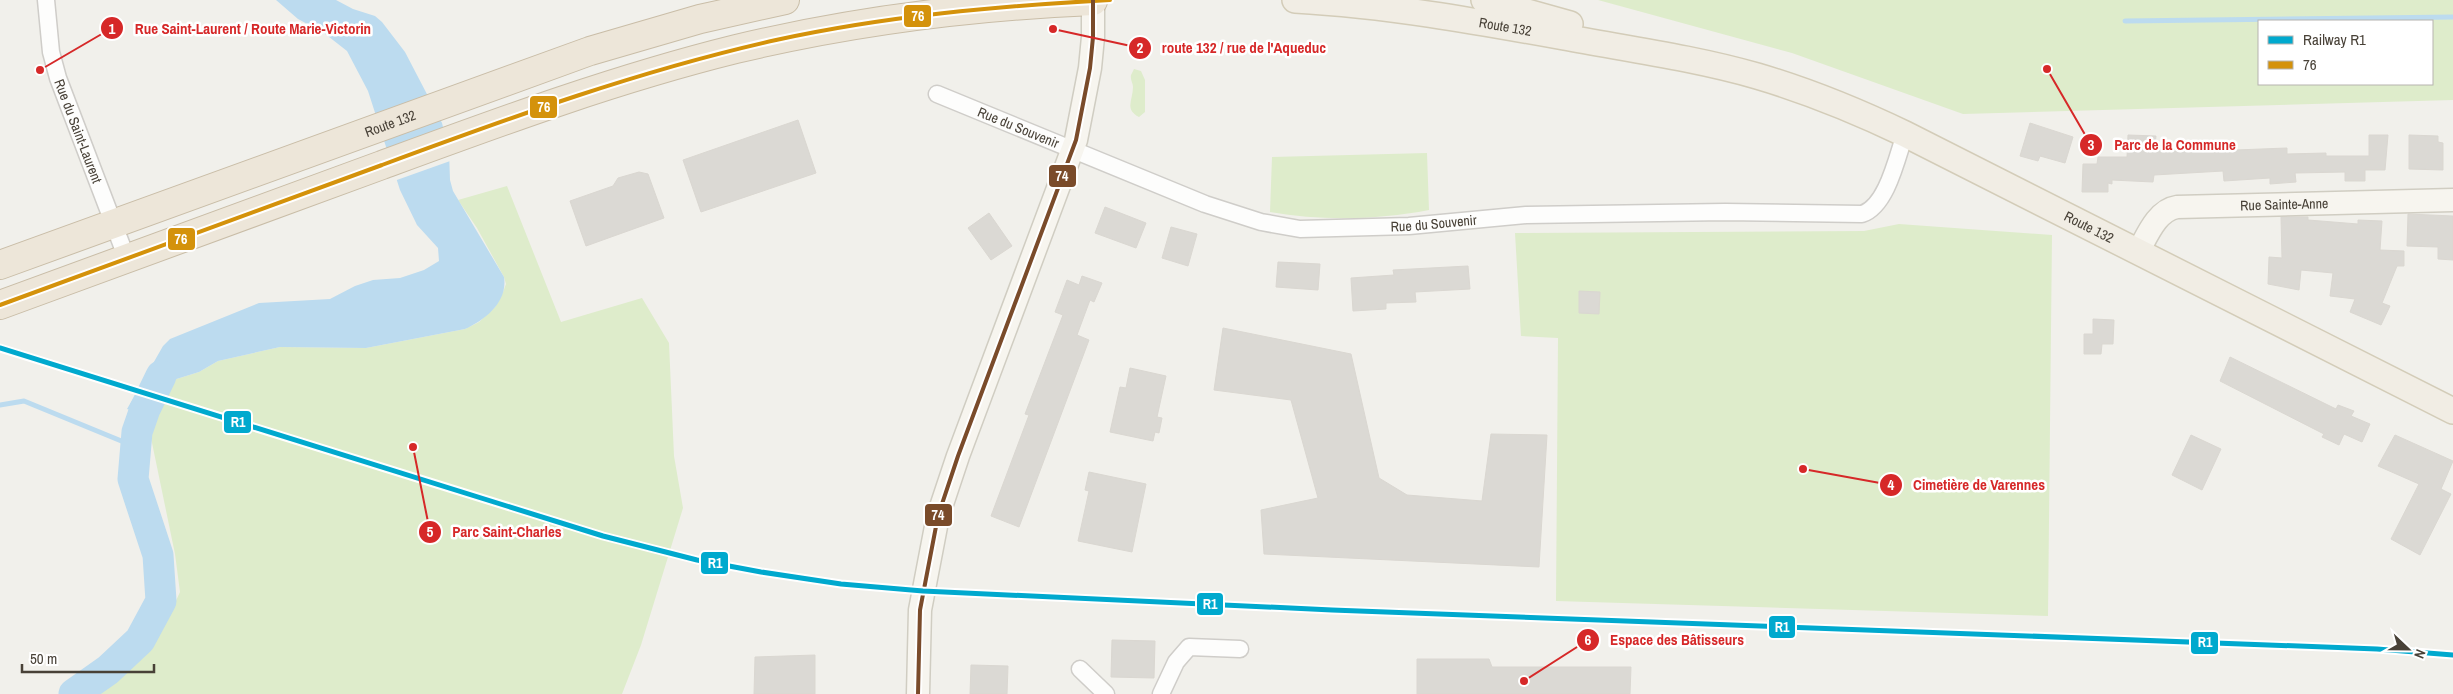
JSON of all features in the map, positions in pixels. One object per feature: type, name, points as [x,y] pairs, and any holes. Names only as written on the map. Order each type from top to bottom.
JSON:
[{"type":"highway","name":"Route 132","points":[[0,265],[455,100],[627,40],[700,19],[785,0]]},
{"type":"highway","points":[[0,305],[475,131],[589,91],[660,69],[803,34],[890,19],[1008,6],[1099,0]]},
{"type":"main road","name":"Route 132","points":[[1295,0],[1422,12],[1714,66],[1758,76],[1806,93],[1849,109],[1905,134],[2453,411]]},
{"type":"main road","name":"Route 132","points":[[1484,0],[1714,66]]},
{"type":"street","name":"Rue du Saint-Laurent","points":[[46,0],[54,66],[127,259]]},
{"type":"street","points":[[918,694],[920,610],[928,562],[941,507],[1073,149],[1082,116],[1089,78],[1099,0]]},
{"type":"street","name":"Rue du Souvenir","points":[[937,94],[1227,211],[1273,225],[1314,230],[1409,226],[1534,215],[1725,212],[1862,214],[1872,209],[1879,200],[1894,167],[1905,134]]},
{"type":"street","name":"Rue Sainte-Anne","points":[[2138,252],[2161,216],[2169,209],[2177,207],[2453,200]]},
{"type":"street","points":[[1161,694],[1176,662],[1189,647],[1240,649]]},
{"type":"street","points":[[1080,669],[1106,694]]},
{"type":"green space","points":[[1598,0],[2453,0],[2453,100],[1963,114],[1792,53]]},
{"type":"green space","points":[[1134,69],[1141,71],[1145,80],[1145,112],[1139,117],[1134,114],[1130,104],[1133,87],[1131,75]]},
{"type":"green space","points":[[1427,153],[1429,210],[1390,216],[1350,218],[1309,217],[1270,212],[1272,157]]},
{"type":"green space","points":[[507,186],[561,322],[642,298],[669,343],[674,456],[683,508],[641,645],[622,694],[92,694],[123,673],[169,616],[180,592],[175,554],[151,438],[157,406],[163,390],[170,381],[199,372],[218,361],[280,347],[366,348],[465,329],[479,322],[495,307],[506,284],[477,228],[458,200]]},
{"type":"green space","points":[[1899,224],[2052,235],[2048,616],[1556,601],[1558,338],[1521,336],[1515,233],[1864,231]]},
{"type":"water","points":[[276,0],[336,0],[353,9],[375,16],[382,22],[405,52],[442,123],[449,151],[450,180],[453,191],[504,277],[502,294],[499,302],[487,315],[465,329],[366,348],[280,347],[218,361],[199,372],[170,381],[163,390],[154,418],[127,409],[163,346],[170,339],[259,303],[330,299],[355,286],[373,280],[400,278],[424,270],[439,261],[438,248],[417,225],[400,190],[368,91],[347,51],[324,33],[298,19]]},
{"type":"pier","points":[[452,150],[453,160],[394,181],[384,151]]},
{"type":"pier","points":[[139,384],[165,392],[159,406],[131,397]]},
{"type":"building","points":[[798,120],[816,173],[701,212],[683,160]]},
{"type":"building","points":[[2030,123],[2073,137],[2065,163],[2040,156],[2038,161],[2020,156]]},
{"type":"building","points":[[2128,135],[2156,136],[2155,146],[2210,142],[2210,151],[2287,148],[2287,154],[2326,153],[2326,156],[2369,156],[2369,135],[2388,135],[2385,170],[2365,170],[2365,181],[2345,181],[2345,172],[2295,173],[2296,182],[2270,184],[2270,178],[2224,181],[2223,171],[2154,175],[2153,182],[2112,180],[2112,184],[2108,183],[2108,192],[2082,192],[2083,164],[2097,164],[2098,157],[2127,157]]},
{"type":"building","points":[[2409,135],[2438,136],[2438,142],[2443,143],[2443,170],[2409,169]]},
{"type":"building","points":[[639,172],[648,174],[664,218],[586,246],[570,201],[613,186],[618,178]]},
{"type":"building","points":[[1105,207],[1146,223],[1136,248],[1095,233]]},
{"type":"building","points":[[989,213],[1012,246],[991,260],[968,228]]},
{"type":"building","points":[[2408,214],[2453,216],[2453,260],[2438,259],[2438,247],[2407,246]]},
{"type":"building","points":[[2281,217],[2308,217],[2308,220],[2358,224],[2358,220],[2382,221],[2380,250],[2404,251],[2404,266],[2397,266],[2382,303],[2390,306],[2381,325],[2350,312],[2355,299],[2330,296],[2333,273],[2301,270],[2299,290],[2268,284],[2269,257],[2282,258]]},
{"type":"building","points":[[1171,227],[1197,234],[1188,266],[1162,258]]},
{"type":"building","points":[[1278,262],[1320,264],[1318,290],[1276,287]]},
{"type":"building","points":[[1468,266],[1470,289],[1415,292],[1416,302],[1386,303],[1386,309],[1353,311],[1351,278],[1394,275],[1393,270]]},
{"type":"building","points":[[1082,276],[1102,283],[1094,302],[1090,300],[1077,335],[1089,340],[1019,527],[991,516],[1029,415],[1025,414],[1063,315],[1055,312],[1067,280],[1079,285]]},
{"type":"building","points":[[1579,291],[1600,292],[1599,314],[1579,313]]},
{"type":"building","points":[[2093,319],[2114,320],[2113,344],[2102,344],[2101,354],[2084,354],[2084,334],[2093,334]]},
{"type":"building","points":[[1223,328],[1351,354],[1379,478],[1407,495],[1482,501],[1491,434],[1547,435],[1539,567],[1264,554],[1261,510],[1318,498],[1291,400],[1214,390]]},
{"type":"building","points":[[2230,357],[2336,409],[2338,405],[2354,411],[2351,416],[2370,424],[2362,442],[2344,434],[2339,445],[2322,437],[2324,434],[2220,381]]},
{"type":"building","points":[[1130,368],[1166,376],[1157,417],[1162,418],[1159,433],[1155,432],[1153,441],[1110,432],[1120,387],[1126,388]]},
{"type":"building","points":[[2191,435],[2221,449],[2202,490],[2172,475]]},
{"type":"building","points":[[2395,435],[2453,461],[2441,489],[2451,494],[2420,555],[2391,539],[2419,484],[2378,466]]},
{"type":"building","points":[[1089,472],[1146,484],[1132,552],[1078,541],[1089,491],[1085,490]]},
{"type":"building","points":[[1112,640],[1155,641],[1154,678],[1111,677]]},
{"type":"building","points":[[815,655],[815,694],[754,694],[755,657]]},
{"type":"building","points":[[1417,659],[1489,659],[1492,667],[1631,667],[1630,694],[1417,694]]},
{"type":"building","points":[[971,665],[1008,666],[1007,694],[970,694]]},
{"type":"waterway","points":[[2125,21],[2453,17]]},
{"type":"waterway","points":[[74,694],[108,670],[140,640],[161,601],[158,555],[133,479],[137,432],[145,409],[161,376]]},
{"type":"waterway","points":[[0,405],[24,401],[136,447]]},
{"type":"rail line","name":"R1","points":[[0,348],[603,536],[697,560],[841,584],[923,591],[1332,610],[2377,649],[2453,655]]},
{"type":"transit line","name":"74","points":[[918,694],[920,610],[938,516],[958,456],[1076,140],[1090,68],[1093,37],[1093,0]]},
{"type":"transit line","name":"76","points":[[0,305],[479,129],[676,65],[776,40],[859,24],[942,13],[1110,0]]},
{"type":"place","name":"route 132 / rue de l'Aqueduc","points":[[1053,29]]},
{"type":"place","name":"Parc de la Commune","points":[[2047,69]]},
{"type":"place","name":"Rue Saint-Laurent / Route Marie-Victorin","points":[[40,70]]},
{"type":"place","name":"Parc Saint-Charles","points":[[413,447]]},
{"type":"place","name":"Cimetière de Varennes","points":[[1803,469]]},
{"type":"place","name":"Espace des Bâtisseurs","points":[[1524,681]]}]
